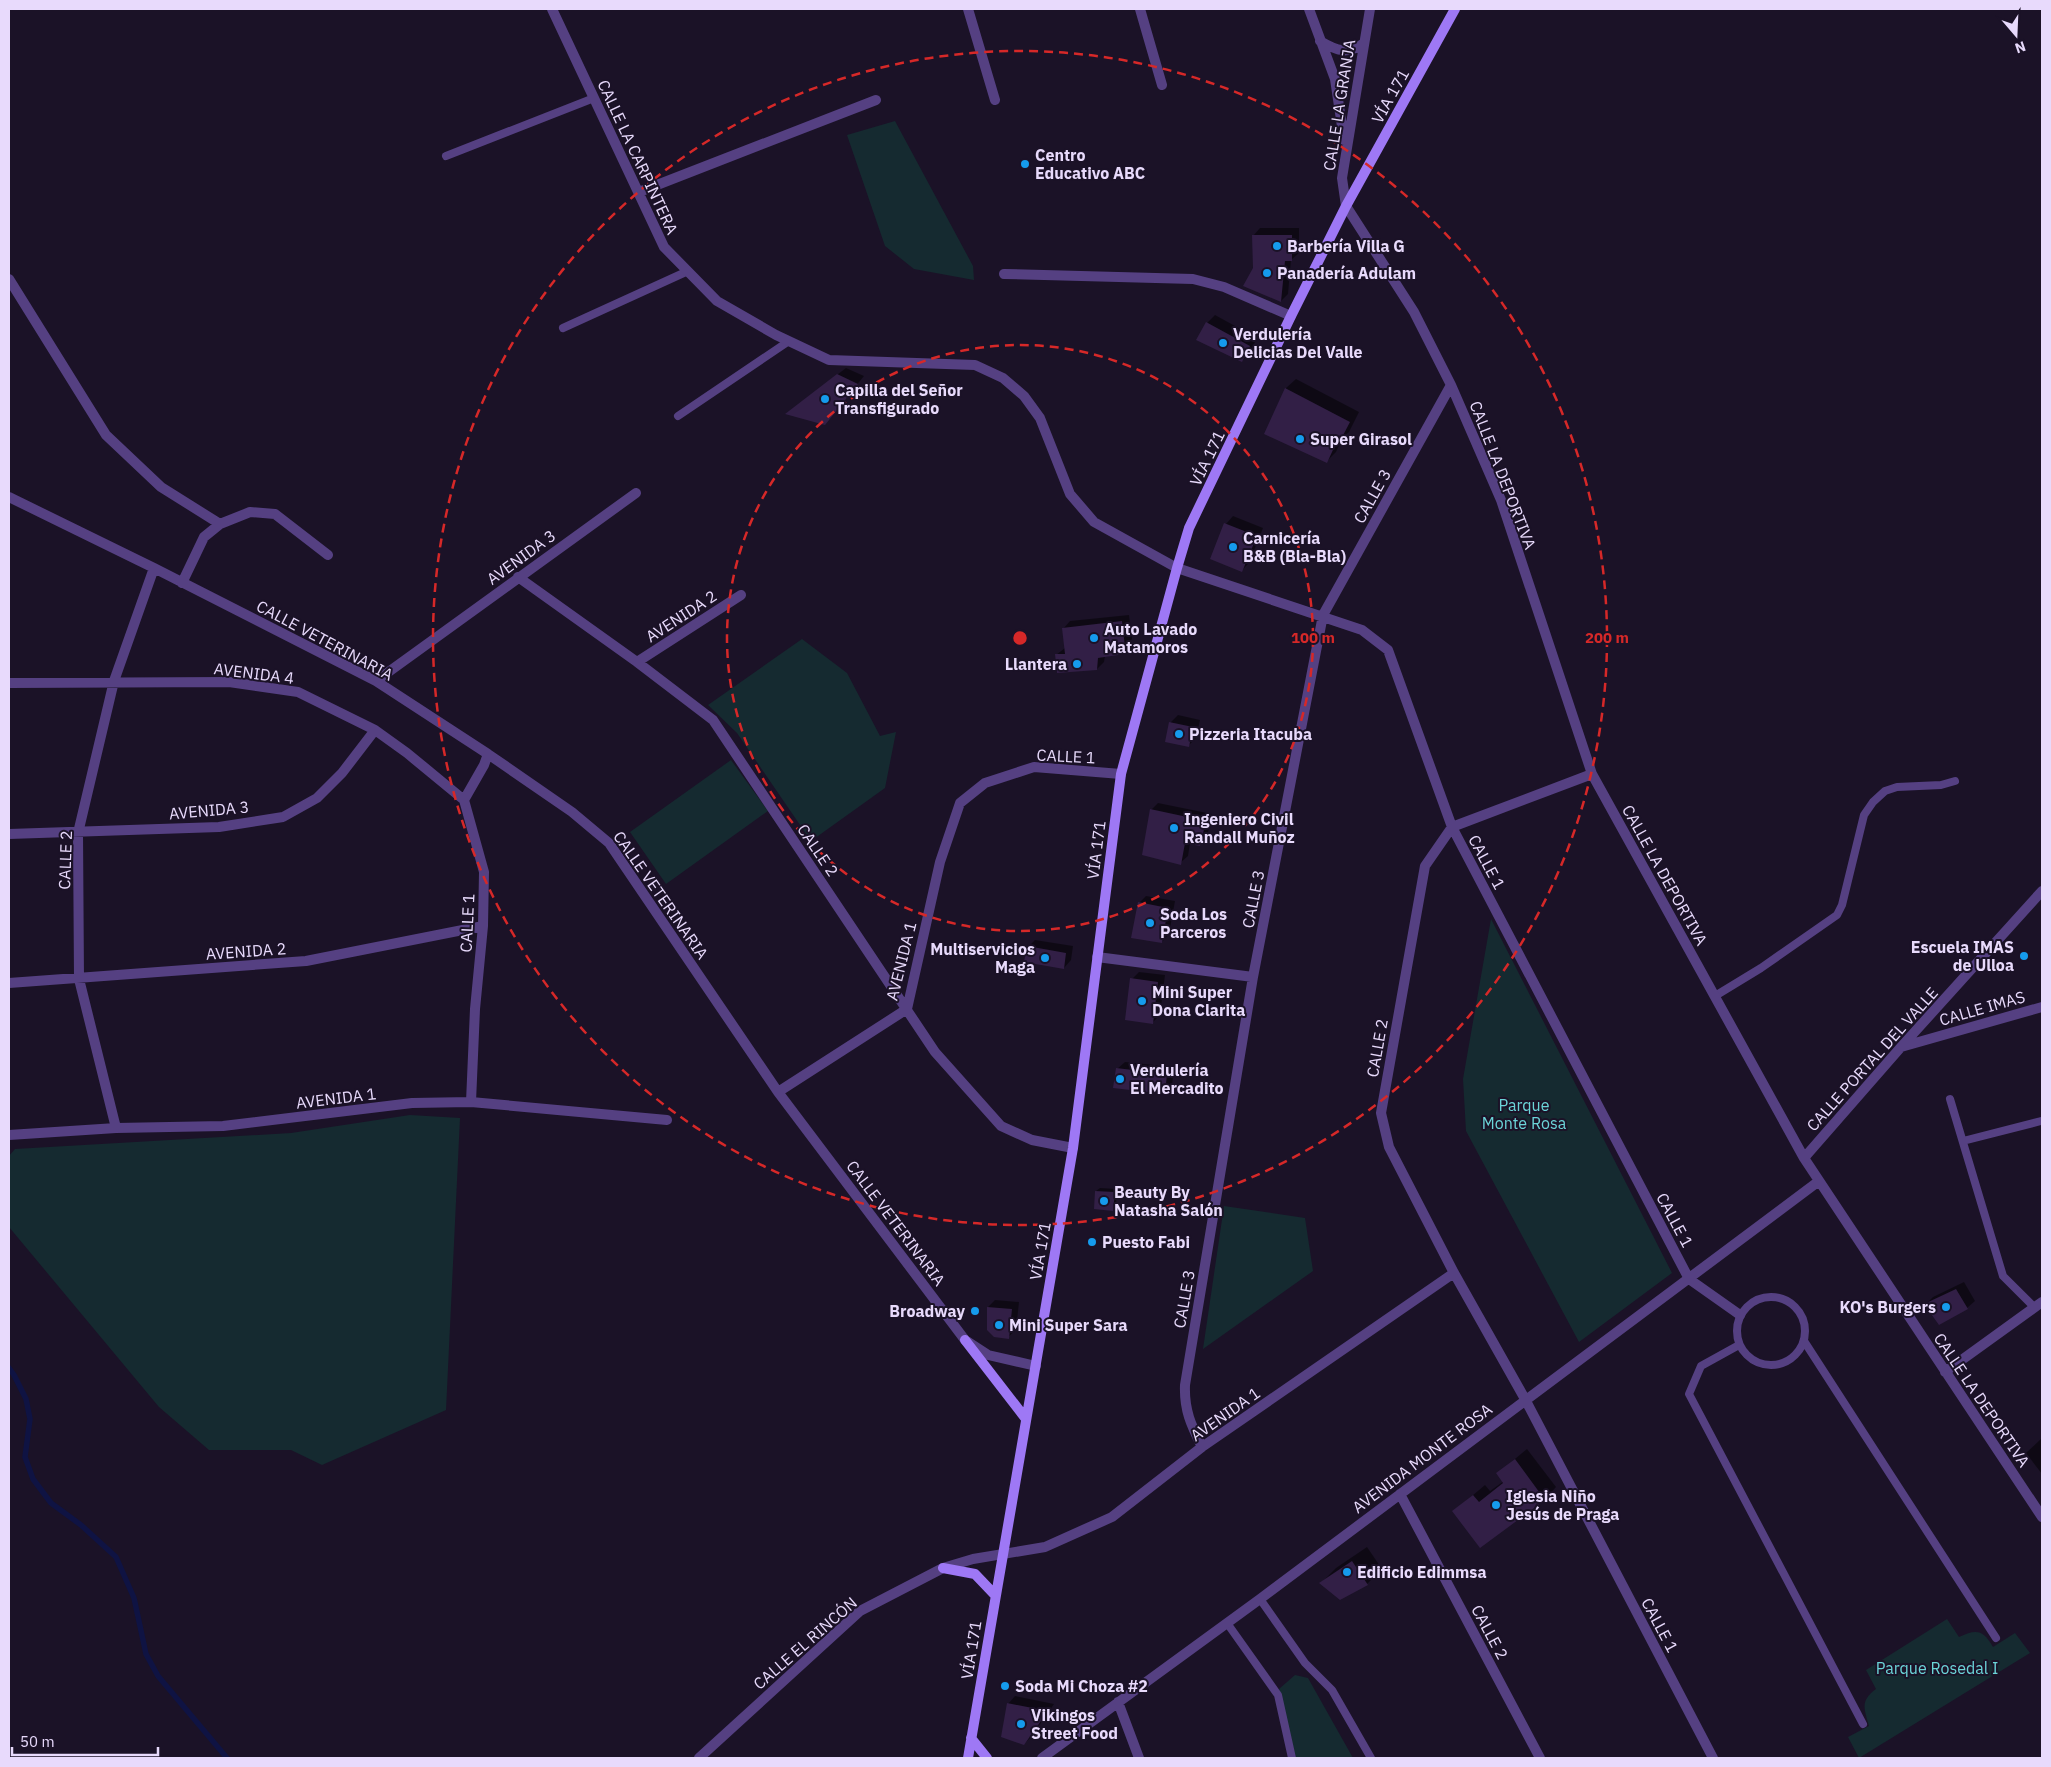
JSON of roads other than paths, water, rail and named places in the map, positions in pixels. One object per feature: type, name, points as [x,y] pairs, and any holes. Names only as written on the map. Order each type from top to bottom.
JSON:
[{"type":"main road","name":"VÍA 171","points":[[968,1758],[1072,1148],[1121,774],[1177,568],[1189,528],[1291,316],[1346,206],[1455,9]]},
{"type":"main road","points":[[965,1340],[1026,1419]]},
{"type":"main road","points":[[943,1568],[975,1574],[995,1595]]},
{"type":"main road","points":[[971,1738],[987,1758]]},
{"type":"street","points":[[968,9],[995,100]]},
{"type":"street","points":[[1140,9],[1162,85]]},
{"type":"street","points":[[1309,9],[1335,79],[1346,151]]},
{"type":"street","name":"CALLE LA GRANJA","points":[[1346,206],[1342,178],[1370,9]]},
{"type":"street","name":"CALLE LA CARPINTERA","points":[[551,11],[664,247],[717,301],[789,341],[829,360],[975,364],[1003,378],[1024,396],[1040,418],[1070,494],[1094,522],[1177,568]]},
{"type":"street","points":[[1320,41],[1346,52],[1356,49],[1364,43]]},
{"type":"street","points":[[639,192],[876,100]]},
{"type":"street","name":"CALLE LA DEPORTIVA","points":[[1346,206],[1414,312],[1452,385],[1501,500],[1592,774],[1804,1158],[2042,1517]]},
{"type":"street","points":[[1004,274],[1193,279],[1224,287],[1291,316]]},
{"type":"street","points":[[9,279],[106,435],[161,487],[220,524]]},
{"type":"street","name":"CALLE 3","points":[[1202,1447],[1184,1403],[1185,1385],[1254,977],[1322,615],[1452,385]]},
{"type":"street","name":"AVENIDA 3","points":[[376,682],[636,493]]},
{"type":"street","name":"CALLE VETERINARIA","points":[[9,498],[154,568],[376,682],[488,754],[572,812],[609,842],[778,1092],[965,1340],[988,1355],[1036,1366]]},
{"type":"street","points":[[182,583],[204,537],[220,524],[250,512],[275,514],[328,555]]},
{"type":"street","name":"CALLE 2","points":[[116,1128],[79,979],[78,833],[114,682],[154,568]]},
{"type":"street","name":"CALLE 1","points":[[1177,568],[1322,615],[1362,630],[1388,650],[1452,827],[1689,1279]]},
{"type":"street","name":"CALLE 2","points":[[518,577],[637,662],[713,720],[935,1052],[1001,1126],[1032,1140],[1072,1148]]},
{"type":"street","name":"AVENIDA 2","points":[[637,662],[741,595]]},
{"type":"street","name":"AVENIDA 4","points":[[9,683],[229,682],[298,692],[375,730],[408,754],[464,800]]},
{"type":"street","name":"AVENIDA 3","points":[[9,834],[219,827],[283,817],[317,798],[342,773],[375,730]]},
{"type":"street","points":[[464,800],[484,765],[488,754]]},
{"type":"street","name":"CALLE 1","points":[[960,804],[985,783],[1034,767],[1121,774]]},
{"type":"street","points":[[1452,827],[1592,774]]},
{"type":"street","name":"CALLE 1","points":[[464,800],[484,872],[483,926],[475,1009],[471,1102]]},
{"type":"street","name":"AVENIDA 1","points":[[778,1092],[907,1009],[940,862],[960,804]]},
{"type":"street","name":"CALLE 2","points":[[1452,827],[1425,866],[1380,1113],[1389,1148],[1454,1273],[1524,1399]]},
{"type":"street","name":"CALLE PORTAL DEL VALLE","points":[[1804,1158],[2042,891]]},
{"type":"street","name":"AVENIDA 2","points":[[9,983],[306,961],[483,926]]},
{"type":"street","points":[[1097,957],[1254,977]]},
{"type":"street","name":"CALLE IMAS","points":[[1901,1047],[2042,1007]]},
{"type":"street","name":"AVENIDA 1","points":[[9,1135],[116,1128],[222,1126],[412,1103],[471,1102],[667,1120]]},
{"type":"street","name":"AVENIDA MONTE ROSA","points":[[1042,1758],[1260,1599],[1524,1399],[1689,1279],[1819,1180]]},
{"type":"street","name":"AVENIDA 1","points":[[1002,1553],[1045,1547],[1112,1517],[1202,1447],[1454,1273]]},
{"type":"street","points":[[1689,1279],[1740,1315]]},
{"type":"street","points":[[1946,1372],[2039,1305]]},
{"type":"street","name":"CALLE 1","points":[[1524,1399],[1713,1758]]},
{"type":"street","name":"CALLE 2","points":[[1400,1494],[1540,1758]]},
{"type":"street","name":"CALLE EL RINCÓN","points":[[699,1758],[860,1611],[943,1568],[1002,1553]]},
{"type":"street","points":[[1118,1702],[1139,1758]]},
{"type":"lane","points":[[446,156],[594,98]]},
{"type":"lane","points":[[563,328],[688,271]]},
{"type":"lane","points":[[678,416],[789,341]]},
{"type":"lane","points":[[1715,996],[1761,968],[1837,915],[1842,905],[1864,815],[1873,802],[1885,791],[1897,787],[1941,785],[1955,781]]},
{"type":"lane","points":[[1950,1098],[2003,1276],[2039,1305]]},
{"type":"lane","points":[[1963,1141],[2042,1122]]},
{"type":"lane","points":[[1767,1297],[1779,1297],[1789,1301],[1798,1309],[1804,1320],[1806,1332],[1804,1341],[1799,1352],[1790,1360],[1779,1365],[1767,1366],[1745,1355],[1739,1345],[1736,1326],[1740,1315],[1751,1302],[1767,1297]]},
{"type":"lane","points":[[1804,1341],[1996,1638]]},
{"type":"lane","points":[[1739,1345],[1701,1366],[1689,1394],[1863,1724]]},
{"type":"lane","points":[[1260,1599],[1306,1663],[1332,1690],[1371,1758]]},
{"type":"lane","points":[[1227,1623],[1278,1695],[1292,1758]]},
{"type":"waterway","points":[[9,1368],[26,1399],[30,1419],[25,1457],[33,1479],[51,1503],[81,1525],[116,1557],[134,1598],[146,1654],[158,1676],[227,1758]]},
{"type":"place","name":"Centro Educativo ABC","points":[[1025,164]]},
{"type":"place","name":"Barbería Villa G","points":[[1277,246]]},
{"type":"place","name":"Panadería Adulam","points":[[1267,273]]},
{"type":"place","name":"Verdulería Delicias Del Valle","points":[[1223,343]]},
{"type":"place","name":"Capilla del Señor Transfigurado","points":[[825,399]]},
{"type":"place","name":"Super Girasol","points":[[1300,439]]},
{"type":"place","name":"Carnicería B&B (Bla-Bla)","points":[[1233,547]]},
{"type":"place","name":"Auto Lavado Matamoros","points":[[1094,638]]},
{"type":"place","name":"Llantera","points":[[1077,664]]},
{"type":"place","name":"Pizzeria Itacuba","points":[[1179,734]]},
{"type":"place","name":"Ingeniero Civil Randall Muñoz","points":[[1174,828]]},
{"type":"place","name":"Soda Los Parceros","points":[[1150,923]]},
{"type":"place","name":"Escuela IMAS de Ulloa","points":[[2024,956]]},
{"type":"place","name":"Multiservicios Maga","points":[[1045,958]]},
{"type":"place","name":"Mini Super Dona Clarita","points":[[1142,1001]]},
{"type":"place","name":"Verdulería El Mercadito","points":[[1120,1079]]},
{"type":"place","name":"Beauty By Natasha Salón","points":[[1104,1201]]},
{"type":"place","name":"Puesto Fabi","points":[[1092,1242]]},
{"type":"place","name":"KO's Burgers","points":[[1946,1307]]},
{"type":"place","name":"Broadway","points":[[975,1311]]},
{"type":"place","name":"Mini Super Sara","points":[[999,1325]]},
{"type":"place","name":"Iglesia Niño Jesús de Praga","points":[[1496,1505]]},
{"type":"place","name":"Edificio Edimmsa","points":[[1347,1572]]},
{"type":"place","name":"Soda Mi Choza #2","points":[[1005,1686]]},
{"type":"place","name":"Vikingos Street Food","points":[[1021,1724]]},
{"type":"park label","name":"Parque Monte Rosa","points":[[1524,1114]]},
{"type":"park label","name":"Parque Rosedal I","points":[[1937,1668]]}]
